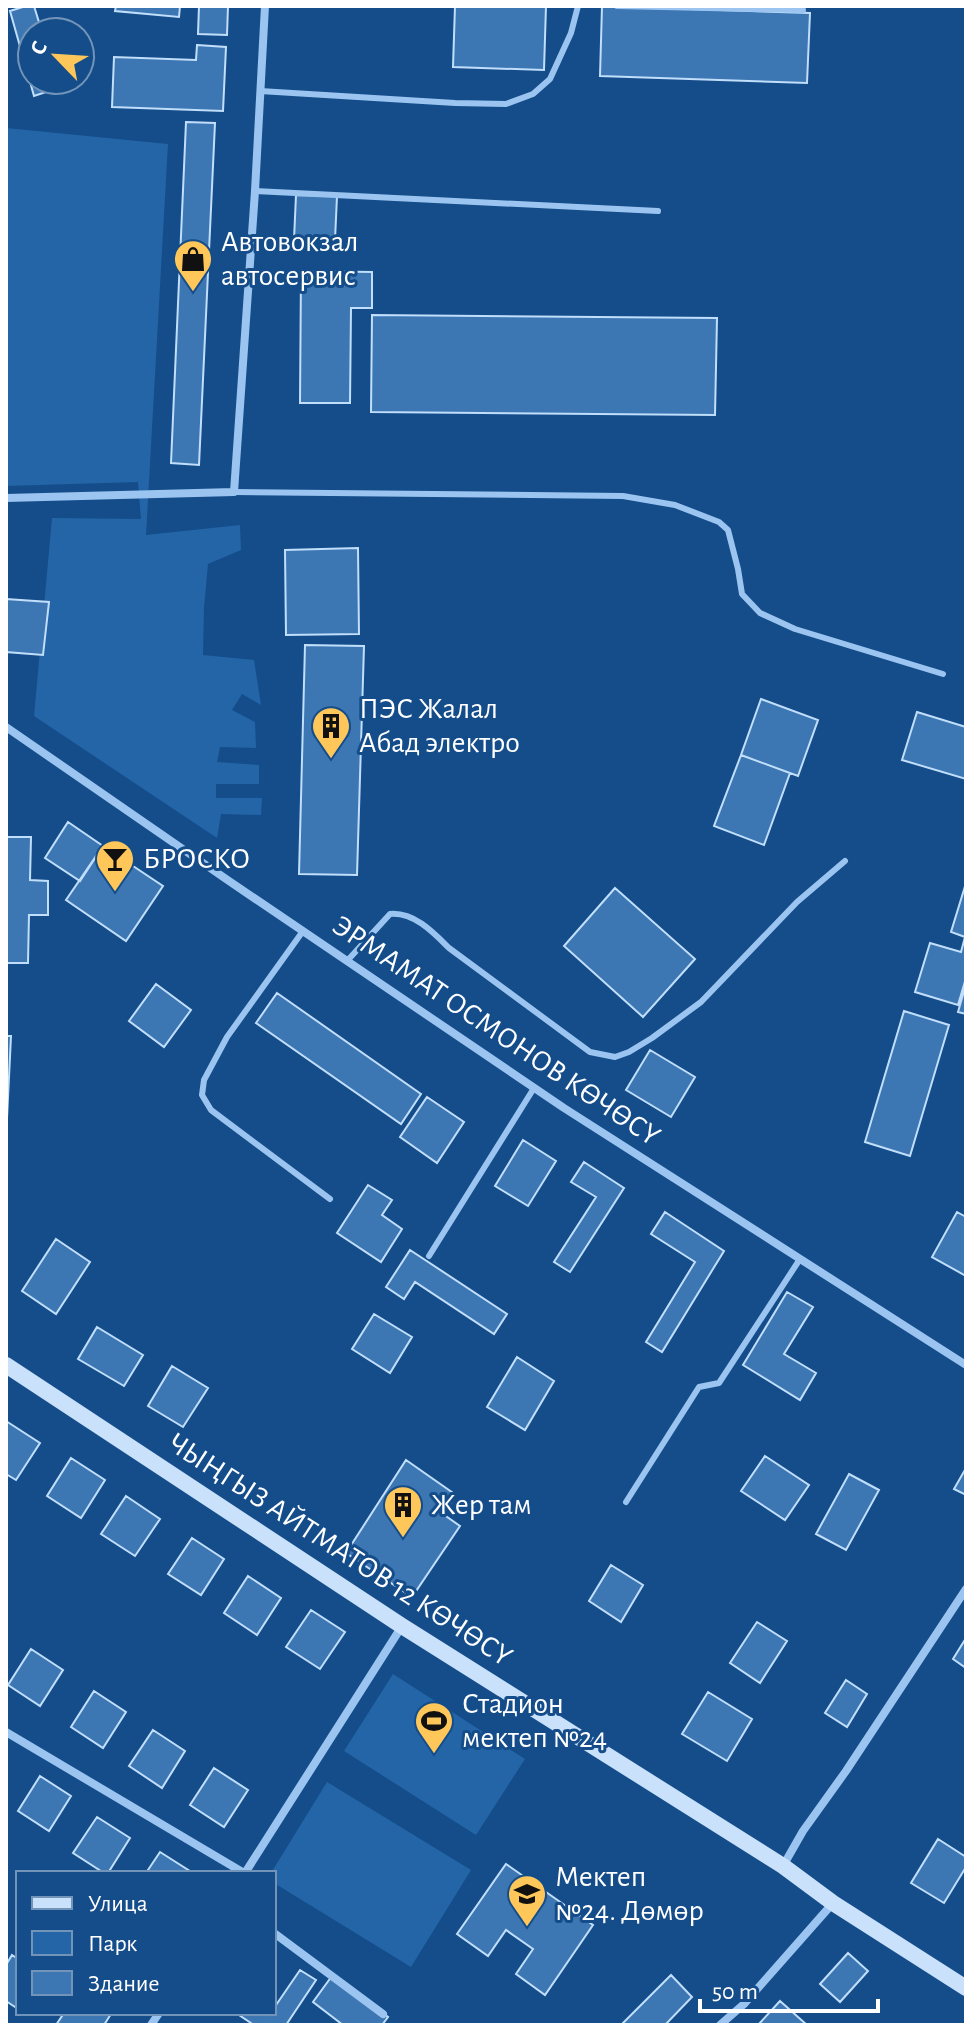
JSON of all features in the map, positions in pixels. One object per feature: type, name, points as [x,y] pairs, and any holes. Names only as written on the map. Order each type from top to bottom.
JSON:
[{"type":"main road","name":"ЧЫҢГЫЗ АЙТМАТОВ 12 КӨЧӨСҮ","points":[[6,1365],[402,1626],[783,1866],[833,1903],[966,1988]]},
{"type":"street","points":[[6,498],[234,492],[265,6]]},
{"type":"street","name":"ЭРМАМАТ ОСМОНОВ КӨЧӨСҮ","points":[[6,727],[534,1088],[965,1362]]},
{"type":"street","points":[[783,1866],[803,1831],[966,1589]]},
{"type":"street","points":[[245,1871],[402,1626]]},
{"type":"street","points":[[6,1732],[241,1871]]},
{"type":"street","points":[[720,2025],[744,2004],[833,1903]]},
{"type":"street","points":[[276,1934],[383,2014]]},
{"type":"lane","points":[[260,91],[506,104],[533,94],[550,79],[571,33],[578,6]]},
{"type":"lane","points":[[617,6],[803,10]]},
{"type":"lane","points":[[255,191],[658,211]]},
{"type":"lane","points":[[234,492],[623,496],[675,505],[719,522],[728,530],[742,594],[760,613],[795,629],[943,674]]},
{"type":"lane","points":[[347,961],[390,914],[402,913],[432,931],[449,948],[590,1052],[615,1057],[652,1038],[701,1002],[797,902],[845,861]]},
{"type":"lane","points":[[303,931],[227,1037],[204,1080],[202,1095],[211,1110],[330,1199]]},
{"type":"lane","points":[[429,1256],[534,1088]]},
{"type":"lane","points":[[626,1502],[699,1387],[719,1383],[800,1259]]},
{"type":"green space","points":[[6,128],[168,144],[146,535],[240,525],[241,550],[208,564],[203,655],[254,660],[261,705],[242,694],[232,710],[255,722],[256,748],[220,747],[217,762],[259,765],[259,784],[216,784],[216,798],[262,798],[261,815],[221,814],[217,838],[34,716],[52,518],[141,519],[138,482],[6,486]]},
{"type":"green space","name":"Стадион мектеп №24","points":[[393,1674],[525,1759],[476,1835],[344,1751]]},
{"type":"green space","points":[[327,1782],[471,1870],[411,1967],[276,1884],[276,1871],[272,1871]]},
{"type":"building","points":[[34,6],[37,16],[16,16],[16,32],[10,11]]},
{"type":"building","points":[[116,6],[180,6],[179,17],[115,11]]},
{"type":"building","points":[[199,6],[228,6],[227,35],[198,34]]},
{"type":"building","points":[[455,6],[546,6],[544,70],[453,67]]},
{"type":"building","points":[[602,6],[810,13],[807,83],[600,76]]},
{"type":"building","points":[[197,45],[226,47],[223,111],[112,107],[114,57],[196,60]]},
{"type":"building","name":"Автовокзал автосервис","points":[[186,122],[215,123],[199,465],[171,463]]},
{"type":"building","points":[[296,195],[337,196],[335,240],[294,240]]},
{"type":"building","name":"Автовокзал автосервис","points":[[301,271],[372,272],[372,308],[351,308],[350,403],[300,403]]},
{"type":"building","points":[[372,315],[717,318],[715,415],[371,412]]},
{"type":"building","points":[[358,548],[359,634],[286,635],[285,550]]},
{"type":"building","points":[[6,599],[49,602],[43,655],[6,652]]},
{"type":"building","name":"ПЭС Жалал Абад электро","points":[[305,645],[364,646],[357,875],[299,874]]},
{"type":"building","points":[[761,699],[818,720],[798,776],[741,755]]},
{"type":"building","points":[[917,712],[966,727],[966,779],[902,760]]},
{"type":"building","points":[[741,755],[790,773],[764,845],[714,826]]},
{"type":"building","points":[[68,822],[103,846],[80,881],[45,858]]},
{"type":"building","points":[[6,837],[31,837],[30,880],[48,881],[48,915],[29,915],[28,963],[6,963]]},
{"type":"building","name":"БРОСКО","points":[[103,846],[163,886],[126,941],[66,900]]},
{"type":"building","points":[[966,883],[966,978],[958,1005],[915,992],[930,943],[961,952],[965,937],[951,932]]},
{"type":"building","points":[[615,888],[695,959],[643,1017],[564,946]]},
{"type":"building","points":[[156,984],[191,1010],[164,1047],[129,1021]]},
{"type":"building","points":[[966,984],[966,1014],[958,1012]]},
{"type":"building","points":[[277,993],[421,1094],[401,1124],[256,1023]]},
{"type":"building","points":[[904,1011],[949,1025],[910,1156],[865,1142]]},
{"type":"building","points":[[6,1036],[11,1036],[6,1139]]},
{"type":"building","points":[[650,1050],[695,1077],[671,1117],[626,1090]]},
{"type":"building","points":[[427,1097],[464,1122],[437,1163],[400,1137]]},
{"type":"building","points":[[523,1140],[556,1161],[528,1206],[495,1186]]},
{"type":"building","points":[[584,1162],[624,1188],[570,1272],[554,1262],[596,1197],[571,1182]]},
{"type":"building","points":[[368,1185],[392,1200],[382,1215],[402,1229],[381,1262],[337,1233]]},
{"type":"building","points":[[665,1212],[724,1251],[662,1352],[646,1342],[695,1262],[651,1234]]},
{"type":"building","points":[[957,1212],[966,1217],[966,1276],[932,1257]]},
{"type":"building","points":[[56,1239],[90,1262],[56,1314],[22,1291]]},
{"type":"building","points":[[410,1250],[507,1314],[494,1334],[415,1282],[404,1299],[386,1287]]},
{"type":"building","points":[[787,1292],[813,1307],[784,1354],[816,1373],[800,1400],[743,1365]]},
{"type":"building","points":[[374,1314],[412,1337],[390,1373],[352,1349]]},
{"type":"building","points":[[97,1327],[143,1355],[124,1386],[78,1359]]},
{"type":"building","points":[[517,1357],[554,1381],[525,1430],[487,1407]]},
{"type":"building","points":[[172,1366],[208,1388],[183,1427],[148,1406]]},
{"type":"building","points":[[6,1421],[40,1443],[16,1480],[6,1474]]},
{"type":"building","points":[[765,1456],[809,1485],[785,1520],[741,1491]]},
{"type":"building","points":[[71,1458],[105,1480],[81,1518],[47,1496]]},
{"type":"building","name":"Жер там","points":[[406,1460],[456,1495],[443,1514],[460,1526],[412,1597],[346,1553]]},
{"type":"building","points":[[966,1468],[966,1495],[954,1489]]},
{"type":"building","points":[[849,1474],[879,1490],[846,1550],[816,1534]]},
{"type":"building","points":[[126,1496],[160,1519],[135,1556],[101,1534]]},
{"type":"building","points":[[192,1538],[224,1559],[201,1595],[168,1574]]},
{"type":"building","points":[[611,1565],[643,1585],[621,1622],[589,1601]]},
{"type":"building","points":[[248,1576],[281,1598],[257,1635],[224,1613]]},
{"type":"building","points":[[311,1610],[345,1632],[320,1669],[286,1647]]},
{"type":"building","points":[[757,1622],[787,1641],[760,1683],[730,1663]]},
{"type":"building","points":[[966,1638],[966,1668],[953,1659]]},
{"type":"building","points":[[31,1649],[63,1670],[40,1706],[8,1685]]},
{"type":"building","points":[[846,1680],[867,1694],[847,1727],[825,1713]]},
{"type":"building","points":[[94,1691],[126,1712],[103,1748],[71,1727]]},
{"type":"building","points":[[708,1692],[752,1719],[727,1761],[682,1734]]},
{"type":"building","points":[[153,1730],[185,1751],[162,1788],[129,1766]]},
{"type":"building","points":[[214,1768],[248,1790],[224,1827],[190,1805]]},
{"type":"building","points":[[40,1776],[71,1796],[49,1831],[18,1811]]},
{"type":"building","points":[[97,1817],[130,1838],[109,1871],[101,1871],[73,1853]]},
{"type":"building","points":[[938,1839],[966,1857],[966,1867],[944,1903],[911,1883]]},
{"type":"building","points":[[160,1852],[190,1871],[147,1871]]},
{"type":"building","name":"Мектеп №24. Дөмөр","points":[[506,1864],[593,1925],[545,1995],[516,1974],[533,1949],[506,1930],[488,1956],[457,1934]]},
{"type":"building","points":[[848,1953],[868,1971],[840,2002],[820,1984]]},
{"type":"building","points":[[12,1955],[16,1958],[16,2008],[6,2001],[6,1965]]},
{"type":"building","points":[[300,1970],[316,1980],[286,2025],[254,2025],[239,2015],[276,2015],[276,2005]]},
{"type":"building","points":[[671,1975],[692,1997],[665,2025],[621,2025]]},
{"type":"building","points":[[332,1976],[388,2017],[382,2025],[343,2025],[313,2002]]},
{"type":"building","points":[[780,2001],[807,2025],[758,2025]]},
{"type":"building","points":[[63,2015],[110,2015],[104,2025],[56,2025]]},
{"type":"place","name":"Автовокзал автосервис","points":[[193,293]]},
{"type":"place","name":"ПЭС Жалал Абад электро","points":[[331,760]]},
{"type":"place","name":"БРОСКО","points":[[115,893]]},
{"type":"place","name":"Жер там","points":[[403,1539]]},
{"type":"place","name":"Стадион мектеп №24","points":[[434,1755]]},
{"type":"place","name":"Мектеп №24. Дөмөр","points":[[527,1928]]}]
